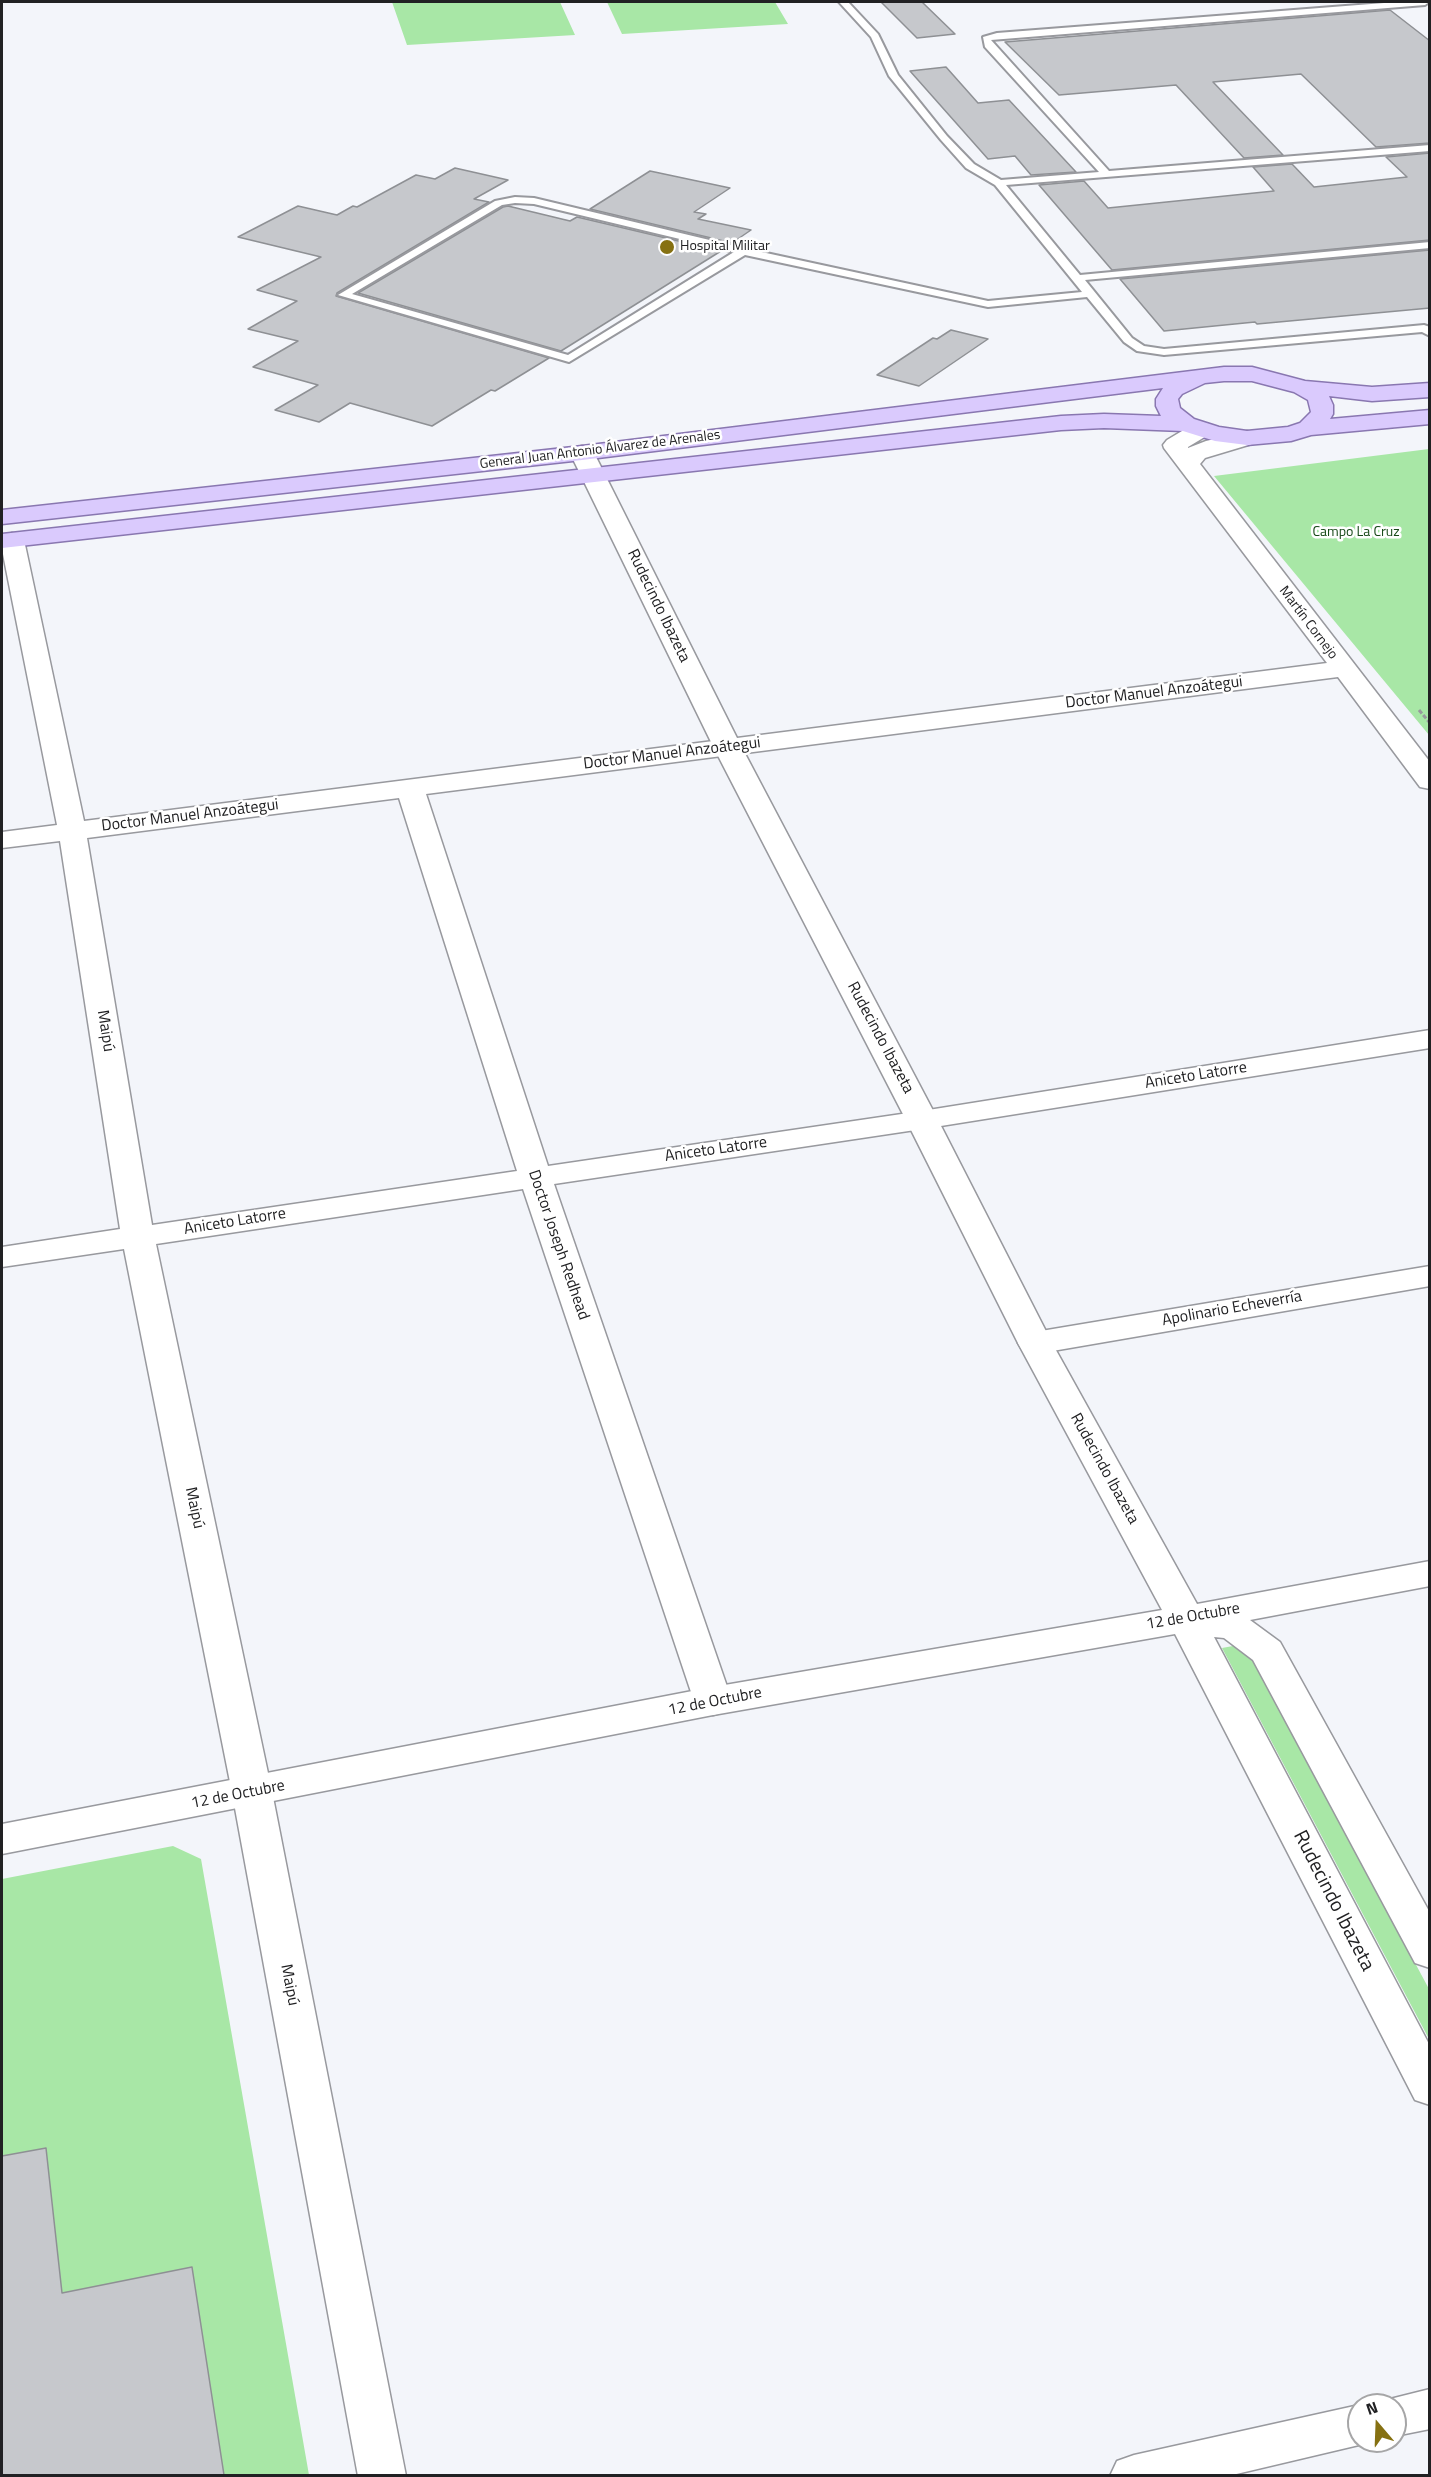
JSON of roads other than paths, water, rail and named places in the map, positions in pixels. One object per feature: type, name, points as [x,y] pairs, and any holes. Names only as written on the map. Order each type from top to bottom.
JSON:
[{"type":"main road","name":"General Juan Antonio Álvarez de Arenales","points":[[5,533],[588,464],[1224,374],[1252,374],[1279,379],[1302,387],[1317,396],[1322,405],[1322,414],[1308,428]]},
{"type":"main road","name":"General Juan Antonio Álvarez de Arenales","points":[[1193,427],[1170,412],[1167,399],[1174,389],[1198,378]]},
{"type":"main road","name":"General Juan Antonio Álvarez de Arenales","points":[[1302,387],[1372,394],[1430,390]]},
{"type":"main road","name":"General Juan Antonio Álvarez de Arenales","points":[[588,464],[1061,423],[1104,421],[1193,427],[1215,434],[1247,438],[1291,434],[1308,428],[1430,417]]},
{"type":"street","name":"Martín Cornejo","points":[[1193,427],[1175,445],[1342,669],[1430,781]]},
{"type":"street","points":[[1188,464],[1197,453],[1214,446],[1247,438]]},
{"type":"street","name":"Rudecindo Ibazeta","points":[[588,464],[728,747],[1035,1343],[1186,1619],[1430,2088]]},
{"type":"street","name":"Maipú","points":[[5,533],[72,831],[138,1237],[252,1792],[382,2475]]},
{"type":"street","name":"Doctor Manuel Anzoátegui","points":[[2,840],[1342,669]]},
{"type":"street","name":"Doctor Joseph Redhead","points":[[410,788],[535,1176],[712,1701]]},
{"type":"street","name":"Aniceto Latorre","points":[[2,1257],[922,1120],[1430,1039]]},
{"type":"street","name":"Apolinario Echeverría","points":[[1035,1343],[1430,1276]]},
{"type":"street","name":"12 de Octubre","points":[[2,1839],[712,1701],[1186,1619],[1430,1573]]},
{"type":"street","points":[[1186,1619],[1234,1627],[1267,1651],[1430,1952]]},
{"type":"street","points":[[1407,2414],[1430,2409]]},
{"type":"street","points":[[1134,2475],[1347,2428]]},
{"type":"lane","points":[[843,2],[875,36],[894,76],[944,138],[970,166],[999,183],[1128,340],[1141,349],[1164,352],[1424,328],[1430,333]]},
{"type":"lane","points":[[1106,174],[988,45],[987,39],[1009,35],[1425,2]]},
{"type":"lane","points":[[999,183],[1430,148]]},
{"type":"lane","points":[[743,251],[569,359],[343,295],[499,203],[515,200],[534,201],[743,251],[988,303],[1090,294]]},
{"type":"lane","points":[[1077,279],[1430,245]]},
{"type":"place","name":"Hospital Militar","points":[[667,247]]},
{"type":"park label","name":"Campo La Cruz","points":[[1356,533]]}]
